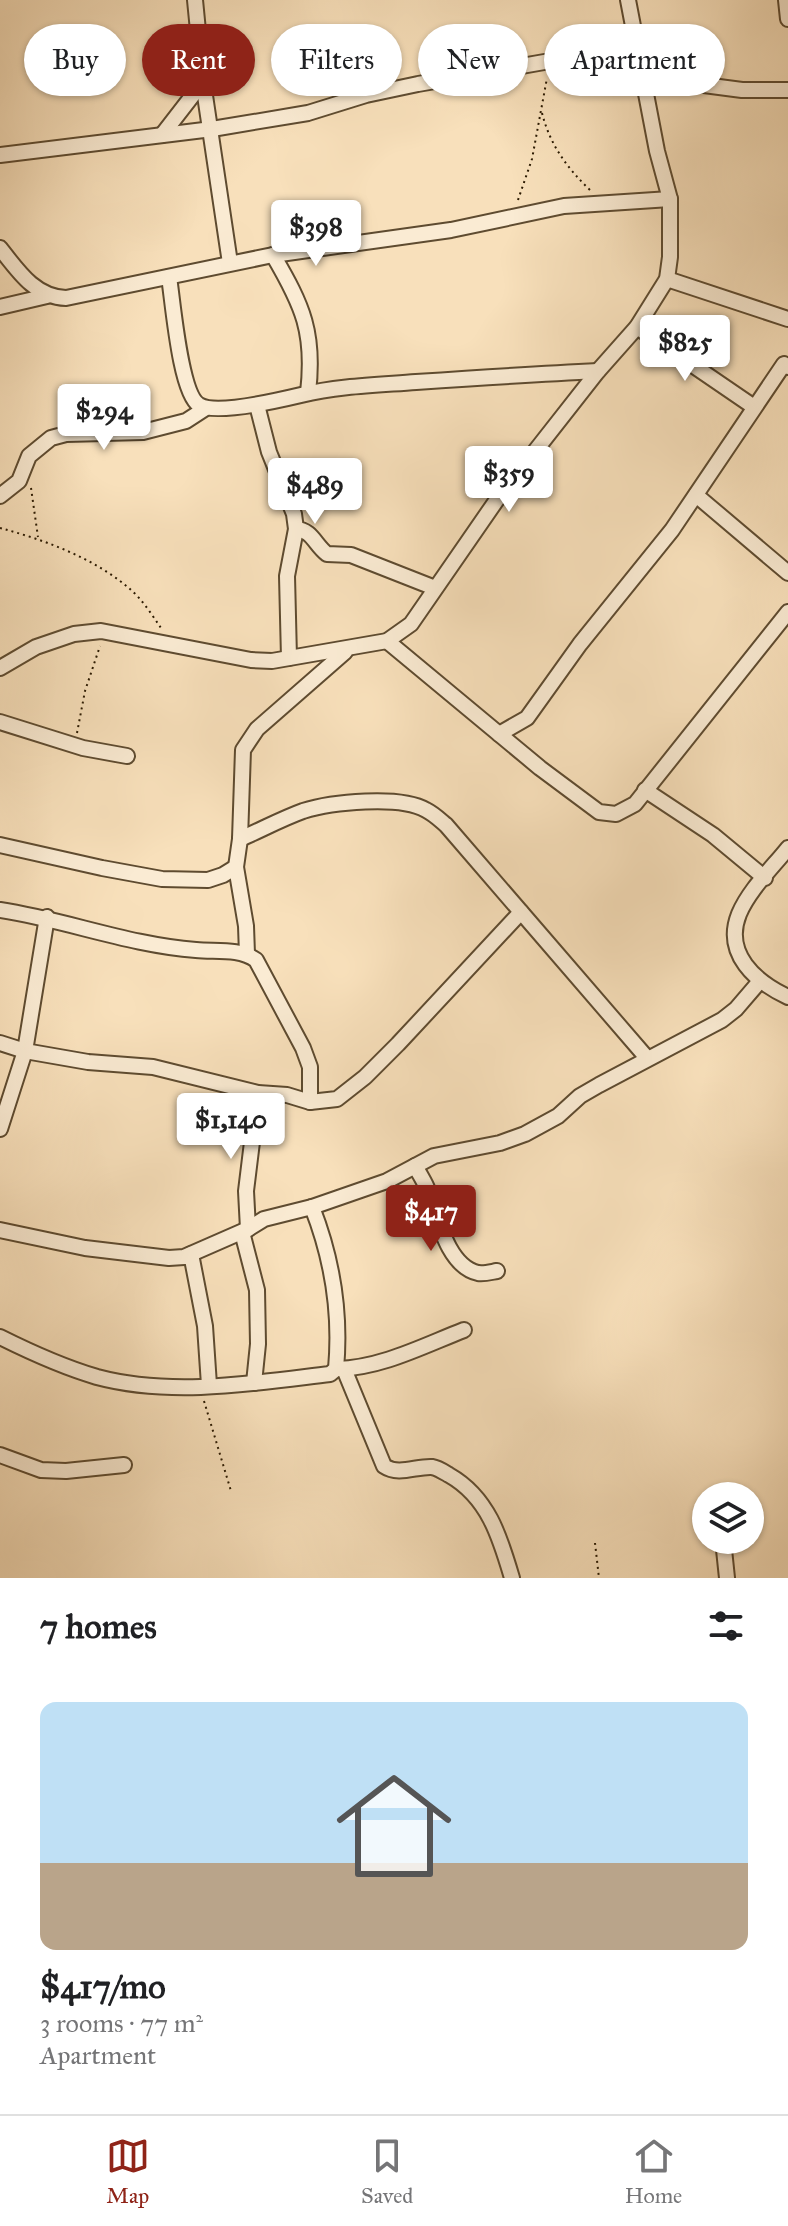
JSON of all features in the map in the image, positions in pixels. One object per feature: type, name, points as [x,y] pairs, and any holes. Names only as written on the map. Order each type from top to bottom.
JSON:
[{"type":"street","points":[[195,0],[197,24]]},
{"type":"street","points":[[628,0],[632,24]]},
{"type":"street","points":[[786,0],[788,19]]},
{"type":"street","points":[[0,155],[212,129],[308,113],[366,95],[544,62]]},
{"type":"street","points":[[725,87],[742,90],[788,90]]},
{"type":"street","points":[[162,135],[192,96]]},
{"type":"street","points":[[206,96],[230,263]]},
{"type":"street","points":[[0,668],[36,647],[74,634],[101,631],[251,660],[272,661],[387,641],[411,624],[496,501],[598,371],[637,327],[667,279],[670,199],[646,96]]},
{"type":"street","points":[[0,307],[47,296],[66,298],[273,255],[451,230],[564,206],[670,199]]},
{"type":"street","points":[[0,248],[26,280],[47,296]]},
{"type":"street","points":[[273,255],[304,314],[310,339],[308,393]]},
{"type":"street","points":[[169,277],[183,374],[196,403],[206,408]]},
{"type":"street","points":[[667,279],[788,319]]},
{"type":"street","points":[[637,327],[754,407]]},
{"type":"street","points":[[499,734],[527,718],[580,644],[672,530],[784,364],[788,367]]},
{"type":"street","points":[[0,496],[19,481],[29,456],[51,438],[66,434],[143,432],[186,421],[206,408],[257,405],[308,393],[362,386],[598,371]]},
{"type":"street","points":[[257,405],[269,452],[289,497],[296,529],[287,576],[289,658]]},
{"type":"street","points":[[696,495],[788,573]]},
{"type":"street","points":[[296,529],[304,529],[327,554],[351,555],[435,588]]},
{"type":"street","points":[[387,641],[599,812],[616,814],[635,804],[788,612]]},
{"type":"street","points":[[247,954],[246,926],[236,867],[243,750],[249,738],[347,649]]},
{"type":"street","points":[[0,722],[76,746],[127,756]]},
{"type":"street","points":[[645,790],[701,827],[765,878]]},
{"type":"street","points":[[240,839],[303,811],[338,804],[363,801],[415,805],[425,809],[446,825],[647,1058]]},
{"type":"street","points":[[0,845],[162,879],[208,880],[236,867]]},
{"type":"street","points":[[788,848],[739,914],[736,933],[739,955],[747,970],[788,997]]},
{"type":"street","points":[[0,910],[47,917],[127,939],[247,954],[256,960],[303,1048],[310,1067],[310,1102]]},
{"type":"street","points":[[0,1043],[25,1051],[88,1062],[153,1067],[258,1093],[287,1095],[310,1102],[337,1099],[365,1077],[521,912]]},
{"type":"street","points":[[0,1129],[25,1051],[47,917]]},
{"type":"street","points":[[0,1230],[85,1248],[132,1254],[169,1258],[191,1254],[264,1219],[312,1207],[387,1181],[434,1156],[500,1143],[525,1134],[558,1116],[580,1096],[722,1020],[760,981]]},
{"type":"street","points":[[254,1383],[258,1344],[257,1290],[245,1230],[246,1191],[258,1093]]},
{"type":"street","points":[[415,1166],[452,1250],[469,1269],[477,1273],[497,1271]]},
{"type":"street","points":[[312,1207],[323,1235],[332,1276],[340,1369],[384,1466],[392,1471],[435,1467],[470,1489],[478,1497],[496,1530],[512,1578]]},
{"type":"street","points":[[191,1254],[205,1326],[204,1385]]},
{"type":"street","points":[[0,1337],[57,1364],[100,1378],[163,1386],[254,1383],[330,1374],[340,1369],[359,1369],[464,1330]]},
{"type":"street","points":[[0,1455],[41,1470],[66,1471],[124,1465]]},
{"type":"street","points":[[724,1554],[727,1578]]},
{"type":"path","points":[[511,217],[532,159],[545,96]]},
{"type":"path","points":[[542,112],[551,142],[576,176],[603,202]]},
{"type":"path","points":[[23,473],[33,496],[38,538]]},
{"type":"path","points":[[0,528],[38,538],[92,564],[132,590],[174,645]]},
{"type":"path","points":[[76,746],[85,691],[97,659],[101,631]]},
{"type":"path","points":[[204,1385],[231,1491]]},
{"type":"path","points":[[595,1543],[599,1578]]}]
